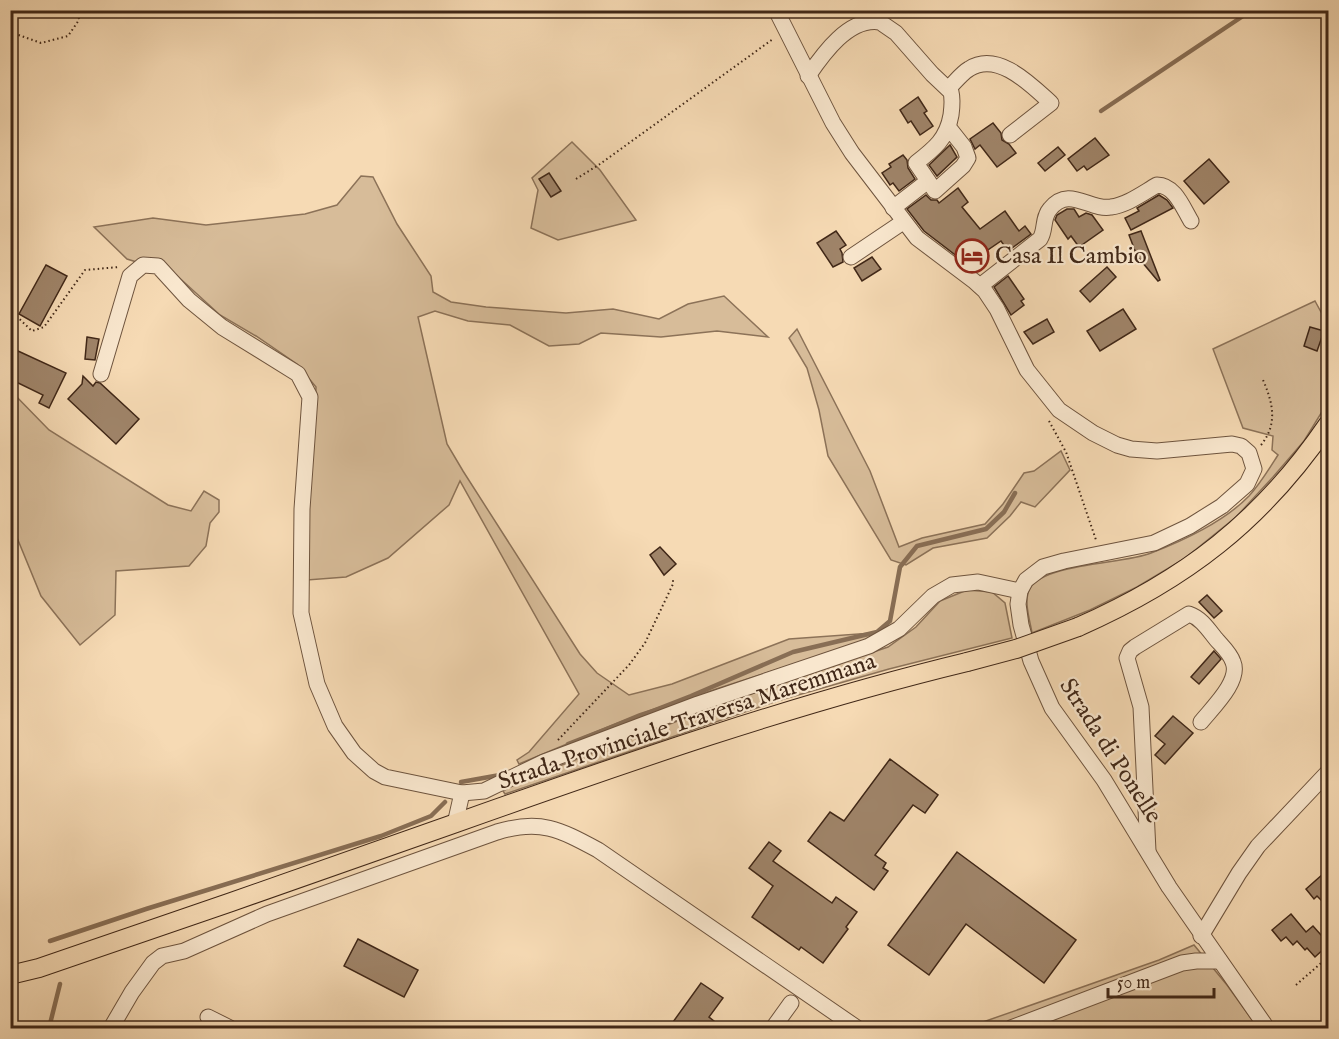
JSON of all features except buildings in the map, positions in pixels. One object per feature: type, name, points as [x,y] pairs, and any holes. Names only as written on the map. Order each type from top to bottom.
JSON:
[{"type":"main road","name":"Strada Provinciale Traversa Maremmana","points":[[10,975],[39,968],[774,714],[866,687],[1016,649],[1078,627],[1152,591],[1190,567],[1228,537],[1270,497],[1329,424]]},
{"type":"main road","name":"Strada Provinciale Traversa Maremmana","points":[[10,983],[39,968]]},
{"type":"street","points":[[101,374],[130,276],[143,265],[158,266],[189,300],[222,327],[298,374],[310,397],[302,509],[301,613],[317,684],[328,713],[349,747],[380,774],[410,784],[462,793],[473,793],[490,788],[544,762],[698,704],[869,646],[899,629],[933,596],[952,585],[978,582],[1020,591],[1030,576],[1042,567],[1160,541],[1190,526],[1234,497],[1249,481],[1254,470],[1251,456],[1241,446],[1232,444],[1157,451],[1131,449],[1111,442],[1075,422],[1059,410],[1031,376],[997,309],[980,286],[921,242],[903,222],[843,140],[776,10]]},
{"type":"street","points":[[808,76],[827,49],[837,40],[859,25],[876,21],[890,28],[937,79],[949,88],[952,98],[949,128],[940,144],[916,163],[935,191],[968,161],[967,151],[949,128]]},
{"type":"street","points":[[949,88],[976,65],[996,66],[1018,75],[1051,103],[1010,135]]},
{"type":"street","points":[[893,208],[928,181]]},
{"type":"street","points":[[980,286],[1040,239],[1049,210],[1064,200],[1078,199],[1101,207],[1113,207],[1160,185],[1170,189],[1191,221]]},
{"type":"street","points":[[851,257],[903,222]]},
{"type":"street","name":"Strada di Ponelle","points":[[1020,591],[1018,604],[1021,625],[1031,661],[1049,703],[1104,780],[1201,936],[1267,1029]]},
{"type":"street","points":[[1148,854],[1141,707],[1127,658],[1135,647],[1189,614],[1196,616],[1205,625],[1230,655],[1236,670],[1232,682],[1201,722]]},
{"type":"street","points":[[1201,936],[1258,846],[1329,772]]},
{"type":"street","points":[[490,788],[498,808]]},
{"type":"street","points":[[455,824],[462,793]]},
{"type":"street","points":[[111,1029],[132,992],[153,963],[162,956],[184,951],[267,914],[497,832],[529,825],[554,829],[598,849],[857,1029]]},
{"type":"street","points":[[1011,1029],[1182,963],[1220,961]]},
{"type":"street","points":[[772,1029],[791,1003]]},
{"type":"street","points":[[208,1017],[230,1029]]},
{"type":"path","points":[[10,32],[40,43],[68,36],[79,20],[78,10]]},
{"type":"path","points":[[576,179],[786,31]]},
{"type":"path","points":[[10,310],[32,331],[44,327],[85,270],[143,265]]},
{"type":"path","points":[[1251,456],[1272,427],[1272,401],[1263,380]]},
{"type":"path","points":[[1046,415],[1066,452],[1100,555]]},
{"type":"path","points":[[544,762],[553,745],[629,665],[645,643],[673,584],[673,578]]},
{"type":"path","points":[[1296,985],[1329,957]]},
{"type":"shaded area","points":[[572,142],[600,170],[636,220],[558,240],[531,228],[538,190],[532,178]]},
{"type":"shaded area","points":[[361,176],[373,177],[397,224],[431,276],[433,292],[451,302],[566,313],[613,309],[659,319],[688,304],[724,296],[768,337],[717,331],[661,337],[601,333],[579,344],[549,346],[510,325],[468,321],[435,311],[418,317],[447,444],[580,654],[597,673],[629,695],[672,684],[789,639],[872,633],[871,639],[639,714],[519,764],[517,760],[529,752],[579,694],[460,481],[449,505],[388,558],[346,577],[307,580],[306,513],[313,456],[316,387],[297,364],[220,315],[175,274],[127,259],[94,227],[153,218],[206,225],[305,214],[337,205]]},
{"type":"shaded area","points":[[1315,301],[1328,325],[1328,402],[1304,441],[1236,517],[1184,559],[1137,587],[1090,610],[1032,633],[1027,599],[1030,588],[1038,580],[1068,569],[1151,553],[1216,522],[1253,491],[1278,455],[1272,450],[1273,436],[1243,428],[1213,349]]},
{"type":"shaded area","points":[[797,329],[870,471],[899,547],[922,538],[985,524],[1003,504],[1024,473],[1034,471],[1061,451],[1070,470],[1035,507],[1021,502],[987,538],[933,548],[906,565],[891,560],[828,456],[819,410],[807,368],[789,338]]},
{"type":"shaded area","points":[[11,391],[49,430],[168,505],[191,511],[204,491],[219,500],[219,512],[210,523],[206,546],[189,566],[116,571],[115,615],[80,645],[41,596],[11,523]]},
{"type":"shaded area","points":[[967,590],[992,592],[1005,603],[1012,638],[889,669],[777,701],[505,794],[503,791],[525,779],[733,700],[888,647],[916,627],[940,601]]},
{"type":"shaded area","points":[[1194,945],[1258,1028],[966,1028],[1159,960]]},
{"type":"waterway","points":[[1101,111],[1252,10]]},
{"type":"waterway","points":[[568,744],[691,696],[793,652],[877,632],[890,621],[900,567],[917,546],[986,529],[1004,512],[1015,493]]},
{"type":"waterway","points":[[461,782],[500,775]]},
{"type":"waterway","points":[[50,941],[381,836],[431,816],[445,802]]},
{"type":"waterway","points":[[49,1028],[60,984]]},
{"type":"place","name":"Casa Il Cambio","points":[[972,256]]}]
